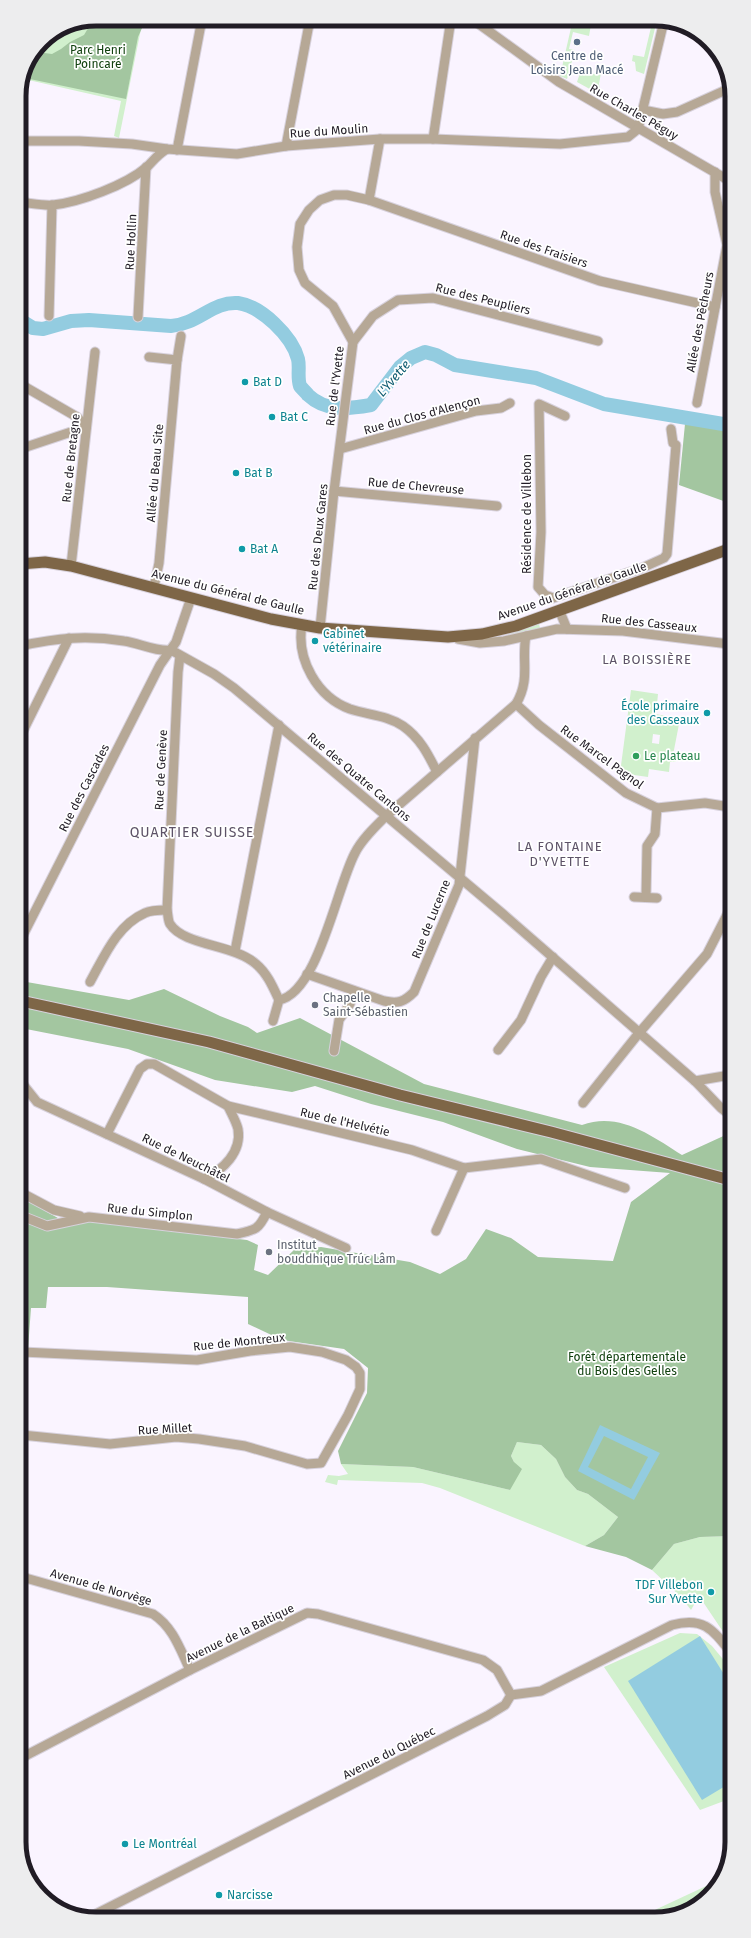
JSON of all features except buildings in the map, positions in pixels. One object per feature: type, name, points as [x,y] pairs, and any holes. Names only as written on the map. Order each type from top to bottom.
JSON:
[{"type":"main road","name":"Avenue du Général de Gaulle","points":[[26,564],[45,562],[71,566],[191,598],[302,625],[320,628],[448,637],[494,632],[544,618],[725,551]]},
{"type":"main road","points":[[26,1001],[209,1042],[400,1095],[551,1132],[725,1179]]},
{"type":"street","points":[[26,203],[52,205],[81,199],[114,186],[146,167],[158,155],[172,150],[200,26]]},
{"type":"street","points":[[286,146],[309,26]]},
{"type":"street","points":[[433,139],[450,26]]},
{"type":"street","name":"Rue Charles Péguy","points":[[482,26],[559,82],[725,178]]},
{"type":"street","points":[[638,129],[663,26]]},
{"type":"street","points":[[643,110],[663,114],[677,112],[725,91]]},
{"type":"street","name":"Rue du Moulin","points":[[26,141],[119,143],[172,150],[237,154],[286,146],[380,139],[433,139],[560,144],[628,137],[638,129]]},
{"type":"street","points":[[369,200],[380,139]]},
{"type":"street","name":"Rue Hollin","points":[[138,317],[146,167]]},
{"type":"street","points":[[715,172],[715,192],[725,233]]},
{"type":"street","name":"Rue de l'Yvette","points":[[340,449],[344,405],[353,342],[333,306],[305,282],[298,270],[297,247],[300,224],[310,210],[320,200],[334,195],[347,195],[369,200]]},
{"type":"street","name":"Rue des Fraisiers","points":[[369,200],[600,281],[715,307]]},
{"type":"street","points":[[49,316],[52,205]]},
{"type":"street","name":"Allée des Pêcheurs","points":[[697,403],[725,259]]},
{"type":"street","name":"Rue des Peupliers","points":[[353,342],[373,316],[398,300],[433,298],[598,341]]},
{"type":"street","name":"Allée du Beau Site","points":[[154,587],[159,563],[180,336]]},
{"type":"street","name":"Rue de Bretagne","points":[[71,566],[95,352]]},
{"type":"street","points":[[149,357],[177,360]]},
{"type":"street","points":[[26,387],[77,417],[86,427],[26,447]]},
{"type":"street","name":"Rue du Clos d'Alençon","points":[[340,449],[476,411],[501,408],[510,403]]},
{"type":"street","name":"Résidence de Villebon","points":[[565,416],[539,404],[541,532],[538,587],[545,595],[553,598],[642,568],[664,558],[667,554],[676,445],[672,443],[671,429]]},
{"type":"street","name":"Rue des Deux Gares","points":[[320,628],[334,491],[340,449]]},
{"type":"street","name":"Rue de Chevreuse","points":[[334,491],[496,506]]},
{"type":"street","points":[[642,568],[647,580]]},
{"type":"street","name":"Rue des Cascades","points":[[26,929],[160,666],[176,642],[191,598]]},
{"type":"street","points":[[560,612],[567,629]]},
{"type":"street","points":[[544,618],[548,630]]},
{"type":"street","points":[[302,625],[300,647],[315,682],[322,690],[333,699],[349,708],[382,717],[402,726],[415,736],[426,749],[437,772]]},
{"type":"street","name":"Rue des Casseaux","points":[[448,637],[480,643],[506,641],[548,630],[567,629],[623,631],[725,644]]},
{"type":"street","points":[[279,1000],[287,998],[298,988],[318,956],[345,874],[355,852],[367,836],[386,816],[516,704],[522,690],[525,674],[524,645],[526,636]]},
{"type":"street","name":"Rue des Quatre Cantons","points":[[26,645],[70,638],[90,637],[136,643],[163,651],[171,650],[214,674],[234,688],[279,725],[460,877],[695,1081],[725,1111]]},
{"type":"street","points":[[26,725],[70,638]]},
{"type":"street","name":"Rue de Genève","points":[[167,910],[180,656]]},
{"type":"street","name":"Rue Marcel Pagnol","points":[[516,704],[539,725],[626,793],[657,808]]},
{"type":"street","points":[[235,951],[279,725]]},
{"type":"street","name":"Rue de Lucerne","points":[[307,974],[396,1004],[406,1000],[414,992],[451,905],[460,877],[475,738]]},
{"type":"street","points":[[646,897],[647,846],[655,834],[657,808],[705,803],[725,806]]},
{"type":"street","points":[[634,897],[657,898]]},
{"type":"street","points":[[90,982],[112,942],[129,923],[146,912],[167,910],[170,924],[181,935],[235,951],[256,964],[270,981],[279,1000],[273,1021]]},
{"type":"street","points":[[583,1103],[639,1033],[707,954],[725,919]]},
{"type":"street","points":[[498,1050],[521,1020],[541,977],[553,957]]},
{"type":"street","points":[[334,1051],[339,1020],[350,1004],[354,991]]},
{"type":"street","name":"Rue de l'Helvétie","points":[[107,1134],[140,1069],[147,1064],[154,1064],[228,1106],[412,1150],[464,1168],[541,1159],[625,1188]]},
{"type":"street","points":[[695,1081],[725,1076]]},
{"type":"street","name":"Rue de Neuchâtel","points":[[26,1088],[37,1102],[204,1179],[267,1212],[346,1248]]},
{"type":"street","points":[[204,1179],[216,1173],[231,1158],[238,1143],[238,1128],[228,1106]]},
{"type":"street","points":[[436,1231],[464,1168]]},
{"type":"street","points":[[26,1195],[54,1210],[70,1215],[89,1217]]},
{"type":"street","name":"Rue du Simplon","points":[[26,1218],[47,1226],[89,1217],[237,1234],[255,1230],[262,1223],[267,1212]]},
{"type":"street","name":"Rue de Montreux","points":[[26,1352],[197,1360],[250,1351],[290,1348],[322,1352],[346,1360],[356,1367],[360,1373],[360,1389],[326,1456]]},
{"type":"street","name":"Rue Millet","points":[[26,1435],[110,1444],[176,1437],[199,1439],[245,1446],[307,1464],[322,1463],[326,1456]]},
{"type":"street","name":"Avenue de Norvège","points":[[26,1578],[153,1614],[170,1628],[190,1670]]},
{"type":"street","name":"Avenue de la Baltique","points":[[26,1755],[190,1670],[307,1613],[318,1614],[483,1660],[497,1670],[511,1695]]},
{"type":"street","points":[[511,1695],[541,1691],[672,1625],[686,1621],[700,1623],[712,1629],[725,1644]]},
{"type":"street","name":"Avenue du Québec","points":[[100,1912],[487,1716],[505,1705],[511,1695]]},
{"type":"green space","name":"Parc Henri Poincaré","points":[[89,26],[143,26],[138,37],[126,99],[28,79],[33,65],[41,52],[52,54],[84,35]]},
{"type":"green space","name":"Parc Henri Poincaré","points":[[96,26],[142,26],[119,138],[114,136],[121,101],[28,80],[28,78],[40,53],[50,43],[69,31],[82,27]]},
{"type":"green space","points":[[571,26],[591,26],[589,36],[573,32],[569,49],[575,50],[567,79],[560,76]]},
{"type":"green space","points":[[651,26],[656,26],[644,74],[636,71],[635,62],[632,61],[633,55],[644,57]]},
{"type":"green space","points":[[581,70],[594,74],[601,73],[599,84],[600,89],[597,93],[577,82]]},
{"type":"green space","points":[[685,424],[725,430],[725,502],[679,485]]},
{"type":"green space","points":[[539,624],[540,628],[509,636],[508,634]]},
{"type":"green space","points":[[631,690],[658,694],[656,714],[680,719],[673,755],[677,756],[676,762],[670,762],[669,772],[649,769],[648,777],[620,773]],"holes":[[[653,734],[660,735],[659,744],[652,743]]]},
{"type":"green space","name":"Forêt départementale du Bois des Gelles","points":[[26,982],[129,1000],[164,989],[220,1016],[248,1027],[257,1033],[300,1018],[424,1084],[582,1125],[596,1121],[622,1123],[647,1133],[682,1155],[725,1135],[725,1536],[700,1537],[674,1544],[652,1570],[626,1557],[585,1546],[604,1535],[618,1517],[588,1494],[577,1490],[565,1477],[556,1459],[541,1445],[517,1442],[511,1456],[514,1462],[522,1469],[510,1490],[413,1467],[341,1464],[338,1451],[367,1393],[368,1368],[344,1349],[282,1340],[248,1324],[248,1297],[107,1287],[48,1287],[46,1308],[31,1308],[28,1349],[26,1349],[26,1200],[58,1218],[247,1240],[258,1245],[254,1270],[268,1275],[294,1250],[321,1247],[410,1262],[440,1274],[466,1259],[486,1229],[511,1238],[538,1257],[613,1261],[631,1202],[670,1173],[590,1167],[517,1149],[443,1122],[371,1104],[315,1086],[292,1092],[215,1080],[128,1049],[26,1029]]},
{"type":"green space","points":[[517,1442],[541,1445],[556,1459],[565,1477],[577,1490],[588,1494],[618,1517],[604,1535],[585,1546],[440,1488],[422,1483],[338,1480],[337,1485],[325,1482],[328,1475],[339,1476],[348,1474],[341,1464],[413,1467],[510,1490],[514,1462],[511,1456]]},
{"type":"green space","points":[[725,1536],[725,1635],[699,1596],[691,1610],[681,1597],[652,1570],[674,1544],[700,1537]]},
{"type":"green space","points":[[680,1633],[697,1634],[712,1646],[725,1662],[725,1801],[700,1810],[604,1667]]},
{"type":"green space","points":[[712,1883],[705,1892],[686,1905],[664,1911],[650,1912]]},
{"type":"water","points":[[600,1425],[660,1453],[634,1500],[578,1471]],"holes":[[[604,1436],[648,1457],[631,1489],[588,1467]]]},
{"type":"water","points":[[700,1636],[725,1676],[725,1786],[702,1800],[628,1681]]},
{"type":"waterway","name":"L'Yvette","points":[[26,324],[33,328],[43,329],[71,321],[89,320],[171,326],[189,321],[221,305],[238,303],[247,305],[266,316],[282,332],[295,350],[299,365],[300,386],[315,400],[330,407],[354,408],[371,405],[400,367],[411,358],[425,352],[436,355],[455,365],[536,378],[604,404],[725,424]]},
{"type":"place","name":"Centre de Loisirs Jean Macé","points":[[577,42]]},
{"type":"place","name":"Bat D","points":[[245,382]]},
{"type":"place","name":"Bat C","points":[[272,417]]},
{"type":"place","name":"Bat B","points":[[236,473]]},
{"type":"place","name":"Bat A","points":[[242,549]]},
{"type":"place","name":"Cabinet vétérinaire","points":[[315,641]]},
{"type":"place","name":"École primaire des Casseaux","points":[[707,713]]},
{"type":"place","name":"Le plateau","points":[[636,756]]},
{"type":"place","name":"Chapelle Saint-Sébastien","points":[[315,1005]]},
{"type":"place","name":"Institut bouddhique Trúc Lâm","points":[[269,1252]]},
{"type":"place","name":"TDF Villebon Sur Yvette","points":[[711,1592]]},
{"type":"place","name":"Le Montréal","points":[[125,1844]]},
{"type":"place","name":"Narcisse","points":[[219,1895]]},
{"type":"district","name":"LA BOISSIÈRE","points":[[647,659]]},
{"type":"district","name":"QUARTIER SUISSE","points":[[192,832]]},
{"type":"district","name":"LA FONTAINE D'YVETTE","points":[[560,854]]}]
